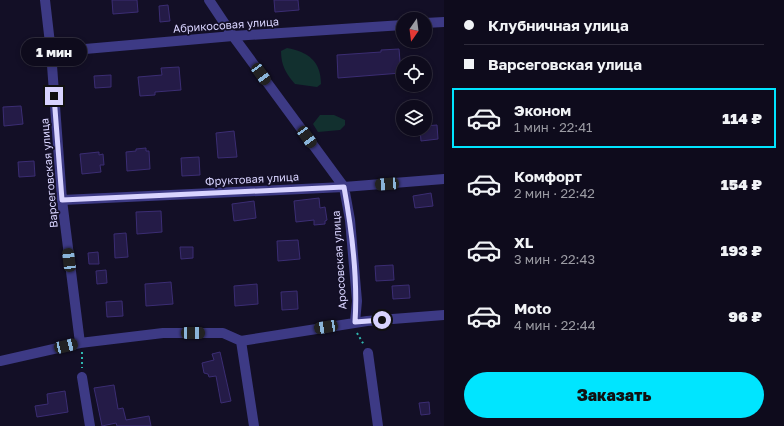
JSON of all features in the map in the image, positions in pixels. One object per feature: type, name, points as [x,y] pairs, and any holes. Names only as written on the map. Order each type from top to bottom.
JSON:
[{"type":"street","name":"Варсеговская улица","points":[[45,0],[51,52],[62,200],[80,343]]},
{"type":"street","name":"Аросовская улица","points":[[208,0],[344,187],[350,220],[357,301],[355,322]]},
{"type":"street","points":[[432,23],[444,22]]},
{"type":"street","name":"Абрикосовая улица","points":[[51,52],[233,36],[396,25]]},
{"type":"street","name":"Фруктовая улица","points":[[62,200],[344,187],[444,179]]},
{"type":"street","points":[[0,361],[80,343],[164,333],[222,333],[241,341],[355,322],[444,315]]},
{"type":"street","points":[[241,341],[254,426]]},
{"type":"street","points":[[368,353],[378,426]]},
{"type":"street","points":[[82,377],[90,426]]},
{"type":"path","points":[[355,322],[357,335],[366,347],[368,353]]},
{"type":"path","points":[[80,343],[82,350],[82,377]]},
{"type":"green space","points":[[287,48],[301,52],[312,59],[319,69],[321,84],[317,87],[295,84],[289,77],[282,61],[281,51]]},
{"type":"green space","points":[[320,115],[334,115],[345,120],[345,125],[340,130],[318,132],[313,124]]},
{"type":"building","points":[[112,0],[137,0],[138,12],[113,14]]},
{"type":"building","points":[[274,0],[298,0],[299,10],[275,12]]},
{"type":"building","points":[[168,5],[170,21],[160,22],[159,6]]},
{"type":"building","points":[[399,49],[400,56],[396,56],[396,73],[338,78],[337,55],[381,52],[381,50]]},
{"type":"building","points":[[179,67],[181,90],[155,92],[155,95],[140,96],[138,77],[162,75],[161,68]]},
{"type":"building","points":[[111,75],[111,87],[95,88],[94,76]]},
{"type":"building","points":[[21,106],[23,124],[4,126],[3,107]]},
{"type":"building","points":[[432,125],[437,125],[438,139],[421,141],[421,136],[432,136]]},
{"type":"building","points":[[234,131],[237,157],[218,158],[216,133]]},
{"type":"building","points":[[146,148],[146,151],[149,151],[150,169],[127,171],[126,152]]},
{"type":"building","points":[[99,152],[99,155],[103,154],[104,165],[100,165],[101,172],[82,174],[80,154]]},
{"type":"building","points":[[199,157],[200,175],[182,176],[181,158]]},
{"type":"building","points":[[34,161],[35,176],[19,177],[18,162]]},
{"type":"building","points":[[431,193],[433,206],[415,208],[413,196]]},
{"type":"building","points":[[319,198],[320,208],[325,207],[327,220],[325,221],[325,224],[314,225],[314,220],[296,222],[294,201]]},
{"type":"building","points":[[254,201],[256,218],[234,221],[232,204]]},
{"type":"building","points":[[161,211],[162,232],[137,234],[136,212]]},
{"type":"building","points":[[126,233],[128,257],[115,258],[114,234]]},
{"type":"building","points":[[298,240],[300,259],[278,261],[277,241]]},
{"type":"building","points":[[180,247],[193,247],[193,258],[181,259]]},
{"type":"building","points":[[98,252],[99,264],[89,264],[88,253]]},
{"type":"building","points":[[393,265],[394,280],[376,281],[375,266]]},
{"type":"building","points":[[106,270],[107,283],[97,284],[96,271]]},
{"type":"building","points":[[171,282],[173,304],[146,306],[145,284]]},
{"type":"building","points":[[257,284],[258,304],[235,306],[234,286]]},
{"type":"building","points":[[409,285],[410,298],[393,299],[392,286]]},
{"type":"building","points":[[297,291],[298,309],[282,310],[281,292]]},
{"type":"building","points":[[122,301],[123,316],[107,317],[106,302]]},
{"type":"building","points":[[220,352],[231,401],[221,403],[216,376],[209,377],[208,374],[204,373],[202,363],[214,360],[212,354]]},
{"type":"building","points":[[114,385],[118,409],[123,408],[126,420],[149,416],[151,426],[117,426],[116,423],[102,426],[94,388]]},
{"type":"building","points":[[65,391],[68,412],[37,417],[35,406],[48,404],[47,394]]},
{"type":"building","points":[[429,402],[430,414],[421,415],[419,403]]},
{"type":"route","points":[[54,96],[62,200],[344,187],[350,220],[357,301],[355,322],[382,320]]}]
